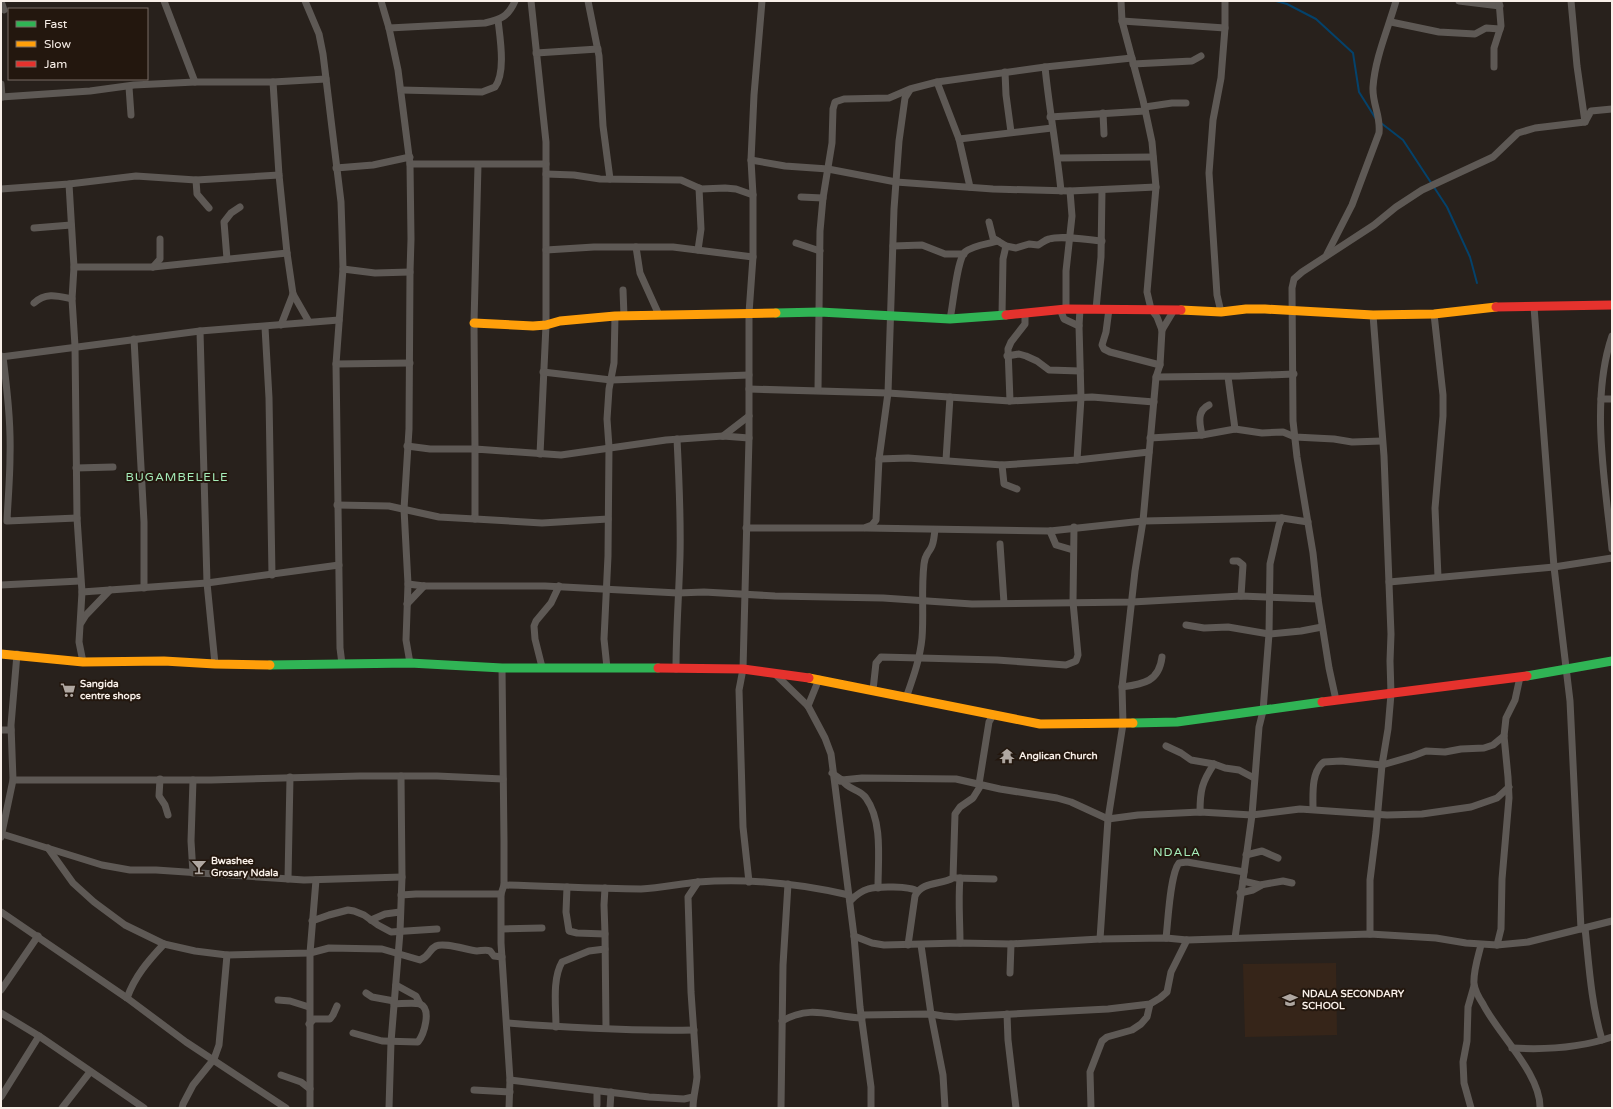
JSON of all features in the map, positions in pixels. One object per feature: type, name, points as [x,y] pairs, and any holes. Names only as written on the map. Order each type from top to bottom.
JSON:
[{"type":"street","points":[[164,1],[195,82]]},
{"type":"street","points":[[305,1],[319,34],[324,54],[341,202],[343,269],[336,364],[337,505],[340,648],[342,664]]},
{"type":"street","points":[[381,1],[389,28],[401,90],[410,160],[410,363],[408,446],[404,508],[408,584],[406,640],[410,663]]},
{"type":"street","points":[[389,28],[478,24],[498,20],[506,15],[515,1]]},
{"type":"street","points":[[531,1],[545,122],[546,164],[546,325],[540,454]]},
{"type":"street","points":[[588,1],[598,49],[604,132],[610,179]]},
{"type":"street","points":[[749,882],[743,827],[739,690],[742,670],[749,438],[749,313],[753,257],[753,195],[751,160],[754,95],[762,1]]},
{"type":"street","points":[[1100,939],[1108,820],[1123,724],[1122,687],[1135,571],[1143,522],[1156,377],[1160,365],[1162,330],[1157,317],[1151,309],[1147,284],[1156,187],[1153,157],[1145,109],[1122,21],[1121,1]]},
{"type":"street","points":[[1221,312],[1217,295],[1209,173],[1213,120],[1221,78],[1225,28],[1225,1]]},
{"type":"street","points":[[1326,256],[1352,205],[1379,133],[1380,122],[1374,95],[1374,85],[1378,61],[1391,22],[1396,1]]},
{"type":"street","points":[[1459,1],[1499,4],[1500,29],[1494,48],[1494,67]]},
{"type":"street","points":[[1571,1],[1577,66],[1585,122]]},
{"type":"street","points":[[1,2],[4,10]]},
{"type":"street","points":[[401,90],[482,92],[495,87],[499,79],[501,59],[498,20]]},
{"type":"street","points":[[1122,21],[1225,28]]},
{"type":"street","points":[[1391,22],[1439,32],[1475,34],[1486,28],[1500,29]]},
{"type":"street","points":[[536,53],[598,49]]},
{"type":"street","points":[[818,390],[820,251],[823,198],[832,143],[833,109],[835,102],[844,99],[884,99],[938,82],[1005,72],[1045,67],[1133,61],[1191,61],[1196,60],[1201,56]]},
{"type":"street","points":[[1045,67],[1050,117],[1058,158],[1061,191]]},
{"type":"street","points":[[1005,72],[1006,95],[1011,132]]},
{"type":"street","points":[[1,84],[2,97],[132,84],[273,82],[326,79]]},
{"type":"street","points":[[273,82],[279,174],[287,253],[293,294],[309,322]]},
{"type":"street","points":[[938,82],[959,139],[970,187]]},
{"type":"street","points":[[131,115],[132,84]]},
{"type":"street","points":[[864,528],[872,525],[876,520],[879,459],[888,393],[896,182],[905,98],[910,90]]},
{"type":"street","points":[[1050,117],[1145,109],[1172,103],[1186,104]]},
{"type":"street","points":[[1585,122],[1591,111],[1612,109]]},
{"type":"street","points":[[1103,113],[1104,134]]},
{"type":"street","points":[[1336,700],[1322,628],[1295,438],[1292,407],[1294,374],[1292,288],[1294,279],[1422,190],[1493,157],[1518,133],[1535,128],[1585,122]]},
{"type":"street","points":[[959,139],[1052,128]]},
{"type":"street","points":[[1058,158],[1153,157]]},
{"type":"street","points":[[336,168],[410,160],[478,165],[546,164]]},
{"type":"street","points":[[751,160],[785,166],[828,169],[896,182],[1022,191],[1070,191],[1156,187]]},
{"type":"street","points":[[475,519],[474,323],[478,165]]},
{"type":"street","points":[[1,189],[68,184],[136,176],[196,180],[279,174]]},
{"type":"street","points":[[546,174],[574,174],[600,179],[681,180],[699,188],[736,189],[753,195]]},
{"type":"street","points":[[196,180],[197,194],[209,208]]},
{"type":"street","points":[[68,184],[74,267],[72,299],[75,346],[77,518],[80,581],[82,592],[79,642],[83,662]]},
{"type":"street","points":[[698,250],[701,228],[699,188]]},
{"type":"street","points":[[1096,309],[1102,241],[1102,190]]},
{"type":"street","points":[[1070,191],[1072,216],[1063,309],[1064,319],[1079,326]]},
{"type":"street","points":[[801,197],[823,198]]},
{"type":"street","points":[[227,259],[224,222],[228,216],[240,207]]},
{"type":"street","points":[[989,222],[992,236],[1006,246],[1018,248],[1029,244],[1038,245],[1050,238],[1102,241]]},
{"type":"street","points":[[34,228],[71,225]]},
{"type":"street","points":[[153,267],[160,259],[160,239]]},
{"type":"street","points":[[950,319],[957,272],[964,254],[968,250],[998,241]]},
{"type":"street","points":[[796,243],[820,251]]},
{"type":"street","points":[[893,246],[922,245],[945,254],[964,254]]},
{"type":"street","points":[[1002,315],[1003,263],[1006,246]]},
{"type":"street","points":[[636,247],[640,273],[659,315]]},
{"type":"street","points":[[546,250],[673,247],[753,257]]},
{"type":"street","points":[[74,267],[153,267],[287,253]]},
{"type":"street","points":[[343,269],[375,273],[410,272]]},
{"type":"street","points":[[607,668],[604,639],[609,447],[607,415],[623,290]]},
{"type":"street","points":[[281,325],[293,294]]},
{"type":"street","points":[[34,303],[38,299],[50,295],[72,299]]},
{"type":"street","points":[[474,323],[533,326],[546,325],[560,321],[620,316],[820,312],[950,319],[1063,309],[1151,309],[1221,312],[1246,309],[1373,315],[1434,314],[1489,307],[1612,305]]},
{"type":"street","points":[[1534,307],[1554,567],[1570,701],[1583,928],[1596,1015],[1602,1040]]},
{"type":"street","points":[[1077,460],[1081,398],[1080,309]]},
{"type":"street","points":[[1109,309],[1106,332],[1102,345],[1104,349],[1110,352],[1160,365]]},
{"type":"street","points":[[1162,330],[1174,310]]},
{"type":"street","points":[[1010,401],[1007,356],[1011,342],[1026,324],[1025,313]]},
{"type":"street","points":[[1434,314],[1443,395],[1443,416],[1435,508],[1438,578]]},
{"type":"street","points":[[1370,934],[1370,880],[1382,765],[1388,729],[1391,694],[1390,661],[1392,634],[1382,441],[1373,315]]},
{"type":"street","points":[[77,518],[4,521],[5,476],[10,456],[8,407],[2,357],[75,346],[200,331],[340,320]]},
{"type":"street","points":[[265,327],[269,398],[272,575]]},
{"type":"street","points":[[200,331],[207,584],[215,664]]},
{"type":"street","points":[[1612,336],[1604,364],[1601,399],[1602,450],[1612,549]]},
{"type":"street","points":[[134,339],[144,522],[144,588]]},
{"type":"street","points":[[1007,356],[1019,354],[1026,356],[1037,361],[1049,370],[1080,371]]},
{"type":"street","points":[[336,364],[410,363]]},
{"type":"street","points":[[543,372],[611,380],[749,375]]},
{"type":"street","points":[[1156,377],[1228,377],[1294,374]]},
{"type":"street","points":[[1228,377],[1235,429]]},
{"type":"street","points":[[749,389],[888,393],[1010,401],[1108,398],[1154,402]]},
{"type":"street","points":[[946,460],[950,397]]},
{"type":"street","points":[[1601,399],[1612,399]]},
{"type":"street","points":[[1202,436],[1200,414],[1209,405]]},
{"type":"street","points":[[723,436],[749,416]]},
{"type":"street","points":[[1150,438],[1202,436],[1235,429],[1256,432],[1286,433],[1295,438],[1334,438],[1352,442],[1382,441]]},
{"type":"street","points":[[408,446],[430,449],[475,449],[540,454],[572,454],[609,447],[677,439],[723,436],[749,438]]},
{"type":"street","points":[[676,669],[676,624],[680,556],[680,508],[677,439]]},
{"type":"street","points":[[879,459],[908,458],[1002,465],[1077,460],[1149,452]]},
{"type":"street","points":[[1002,465],[1004,484],[1017,489]]},
{"type":"street","points":[[76,468],[113,467]]},
{"type":"street","points":[[337,505],[374,504],[404,508],[438,518],[542,523],[608,519]]},
{"type":"street","points":[[746,528],[1050,531],[1074,527],[1143,522],[1282,518],[1308,522]]},
{"type":"street","points":[[1235,938],[1252,814],[1254,778],[1263,711],[1269,634],[1270,564],[1282,518]]},
{"type":"street","points":[[876,520],[886,529]]},
{"type":"street","points":[[873,690],[875,669],[879,658],[886,656],[1066,665],[1073,664],[1078,658],[1073,602],[1074,527]]},
{"type":"street","points":[[906,698],[916,670],[922,638],[924,562],[926,554],[932,546],[935,530]]},
{"type":"street","points":[[1050,531],[1056,545],[1073,550]]},
{"type":"street","points":[[1000,544],[1004,603]]},
{"type":"street","points":[[1389,582],[1554,567],[1612,558]]},
{"type":"street","points":[[1233,561],[1238,561],[1243,566],[1241,596]]},
{"type":"street","points":[[82,592],[207,584],[339,565]]},
{"type":"street","points":[[1,585],[80,581]]},
{"type":"street","points":[[408,584],[424,586],[559,586],[678,593],[704,592],[883,598],[972,604],[1132,602],[1241,596],[1318,599]]},
{"type":"street","points":[[407,604],[424,586]]},
{"type":"street","points":[[542,667],[535,640],[534,626],[536,621],[551,603],[559,586]]},
{"type":"street","points":[[81,623],[86,615],[110,590]]},
{"type":"street","points":[[1186,625],[1204,628],[1228,627],[1269,634],[1322,628]]},
{"type":"street","points":[[1,654],[16,654],[83,662],[164,661],[215,664],[410,663],[502,668],[542,667],[742,670],[819,679],[906,698],[1040,724],[1123,724],[1177,722],[1336,700],[1520,678],[1612,661]]},
{"type":"street","points":[[16,654],[13,683],[13,780],[1,836],[48,848],[102,865],[130,870],[316,880],[402,877]]},
{"type":"street","points":[[1122,687],[1142,683],[1151,679],[1158,671],[1162,657]]},
{"type":"street","points":[[502,668],[504,885],[501,894],[502,957],[507,1023],[510,1108]]},
{"type":"street","points":[[774,673],[808,706],[828,744],[831,754],[832,773],[854,936],[871,1087],[871,1108]]},
{"type":"street","points":[[1497,945],[1500,929],[1506,823],[1509,805],[1509,787],[1504,736],[1506,718],[1515,700],[1520,678]]},
{"type":"street","points":[[808,706],[819,679]]},
{"type":"street","points":[[960,943],[956,814],[960,807],[973,798],[980,784],[989,722],[994,715]]},
{"type":"street","points":[[1,730],[12,730]]},
{"type":"street","points":[[1313,809],[1313,789],[1317,774],[1323,763],[1330,761],[1341,761],[1382,765],[1426,751],[1445,752],[1461,749],[1484,748],[1493,745],[1504,736]]},
{"type":"street","points":[[1166,746],[1182,753],[1191,760],[1239,770],[1254,778]]},
{"type":"street","points":[[1200,812],[1201,786],[1214,764]]},
{"type":"street","points":[[832,773],[842,780],[848,787],[866,796],[876,817],[878,888]]},
{"type":"street","points":[[13,780],[193,780],[401,776],[503,779]]},
{"type":"street","points":[[389,1108],[391,1042],[400,932],[402,877],[401,776]]},
{"type":"street","points":[[288,879],[290,777]]},
{"type":"street","points":[[834,783],[842,780],[862,778],[951,778],[1057,798],[1071,802],[1108,820],[1138,815],[1200,812],[1252,814],[1300,809],[1397,815],[1422,814],[1471,807],[1497,798],[1509,787]]},
{"type":"street","points":[[160,779],[159,796],[165,805],[168,815]]},
{"type":"street","points":[[192,873],[191,841],[193,780]]},
{"type":"street","points":[[48,848],[73,883],[94,902],[125,925],[164,944],[194,951],[227,955],[310,953],[329,948],[388,949],[398,954],[420,960],[428,956],[433,948],[438,945],[446,945],[478,951],[485,950],[494,956],[502,957]]},
{"type":"street","points":[[1246,855],[1262,852],[1278,858]]},
{"type":"street","points":[[1166,938],[1173,880],[1179,863],[1187,862],[1244,872]]},
{"type":"street","points":[[908,945],[915,896],[917,891],[923,886],[957,878],[994,879]]},
{"type":"street","points":[[310,1108],[310,953],[316,880]]},
{"type":"street","points":[[1242,881],[1262,885]]},
{"type":"street","points":[[1240,893],[1253,890],[1262,885],[1283,881],[1292,883]]},
{"type":"street","points":[[504,885],[642,889],[698,882],[749,882],[788,884],[849,898],[867,889],[910,888],[917,891]]},
{"type":"street","points":[[693,1108],[693,1097],[696,1089],[697,1078],[691,992],[688,897],[691,890],[698,882]]},
{"type":"street","points":[[782,1108],[783,964],[788,884]]},
{"type":"street","points":[[567,887],[566,912],[569,931],[577,933],[605,934]]},
{"type":"street","points":[[605,888],[606,1028]]},
{"type":"street","points":[[401,895],[501,894]]},
{"type":"street","points":[[312,921],[318,917],[348,910],[358,912],[382,928],[391,932],[437,930]]},
{"type":"street","points":[[1,912],[127,998],[186,1042],[214,1059],[286,1108]]},
{"type":"street","points":[[371,920],[386,914],[400,912]]},
{"type":"street","points":[[854,936],[877,944],[921,945],[960,943],[1011,944],[1100,939],[1166,938],[1187,940],[1370,934],[1436,938],[1480,945],[1497,945],[1528,942],[1612,921]]},
{"type":"street","points":[[502,929],[542,928]]},
{"type":"street","points":[[1236,928],[1246,938]]},
{"type":"street","points":[[1,990],[38,936]]},
{"type":"street","points":[[782,1021],[791,1015],[809,1011],[847,1017],[931,1014],[956,1017],[1108,1010],[1150,1004],[1167,992],[1171,972],[1187,940]]},
{"type":"street","points":[[127,998],[132,984],[142,968],[164,944]]},
{"type":"street","points":[[1010,973],[1011,944]]},
{"type":"street","points":[[921,945],[931,1014],[943,1075],[945,1108]]},
{"type":"street","points":[[1471,1108],[1464,1083],[1463,1062],[1467,1041],[1468,1007],[1474,986],[1480,945]]},
{"type":"street","points":[[556,1027],[555,995],[559,966],[562,962],[590,951],[605,949]]},
{"type":"street","points":[[176,1108],[182,1106],[193,1085],[214,1059],[221,1035],[222,995],[227,955]]},
{"type":"street","points":[[353,1033],[382,1041],[418,1042],[423,1032],[426,1012],[416,996],[396,985]]},
{"type":"street","points":[[1474,986],[1487,1013],[1533,1080],[1540,1100],[1540,1108]]},
{"type":"street","points":[[366,993],[372,998],[394,1002],[420,1004]]},
{"type":"street","points":[[278,1000],[290,1001],[309,1008]]},
{"type":"street","points":[[1091,1108],[1089,1074],[1102,1041],[1104,1038],[1132,1030],[1141,1024],[1146,1017],[1150,1004]]},
{"type":"street","points":[[309,1024],[314,1019],[330,1019],[337,1006]]},
{"type":"street","points":[[1,1013],[39,1036],[135,1105],[144,1108]]},
{"type":"street","points":[[1007,1014],[1008,1047],[1016,1108]]},
{"type":"street","points":[[507,1023],[646,1031],[694,1030]]},
{"type":"street","points":[[1,1097],[39,1036]]},
{"type":"street","points":[[1512,1048],[1568,1047],[1612,1037]]},
{"type":"street","points":[[62,1108],[90,1072]]},
{"type":"street","points":[[281,1075],[301,1082],[310,1089]]},
{"type":"street","points":[[510,1080],[649,1097],[684,1099],[693,1097]]},
{"type":"street","points":[[474,1090],[510,1092]]},
{"type":"street","points":[[597,1091],[597,1105]]},
{"type":"street","points":[[610,1108],[611,1092]]},
{"type":"shaded area","name":"NDALA SECONDARY SCHOOL","points":[[1336,963],[1337,1035],[1245,1037],[1243,964]]},
{"type":"waterway","points":[[1276,1],[1287,4],[1316,19],[1353,53],[1359,92],[1376,119]]},
{"type":"waterway","points":[[1381,123],[1403,140],[1447,207],[1470,257],[1477,283]]},
{"type":"traffic: fast","points":[[776,313],[820,312],[950,319],[1006,315]]},
{"type":"traffic: fast","points":[[1527,676],[1612,661]]},
{"type":"traffic: fast","points":[[270,665],[410,663],[502,668],[658,668]]},
{"type":"traffic: fast","points":[[1133,723],[1177,722],[1322,702]]},
{"type":"traffic: slow","points":[[1181,310],[1221,312],[1246,309],[1265,309],[1373,315],[1434,314],[1496,307]]},
{"type":"traffic: slow","points":[[474,323],[533,326],[546,325],[560,321],[615,316],[776,313]]},
{"type":"traffic: slow","points":[[1,654],[83,662],[164,661],[270,665]]},
{"type":"traffic: slow","points":[[809,678],[1040,724],[1133,723]]},
{"type":"traffic: jam","points":[[1496,307],[1612,305]]},
{"type":"traffic: jam","points":[[1006,315],[1066,309],[1181,310]]},
{"type":"traffic: jam","points":[[658,668],[743,669],[809,678]]},
{"type":"traffic: jam","points":[[1322,702],[1527,676]]},
{"type":"place","name":"Sangida centre shops","points":[[68,690]]},
{"type":"place","name":"Anglican Church","points":[[1007,756]]},
{"type":"place","name":"Bwashee Grosary Ndala","points":[[199,867]]},
{"type":"place","name":"NDALA SECONDARY SCHOOL","points":[[1290,1000]]},
{"type":"district","name":"BUGAMBELELE","points":[[177,477]]},
{"type":"district","name":"NDALA","points":[[1177,852]]}]
